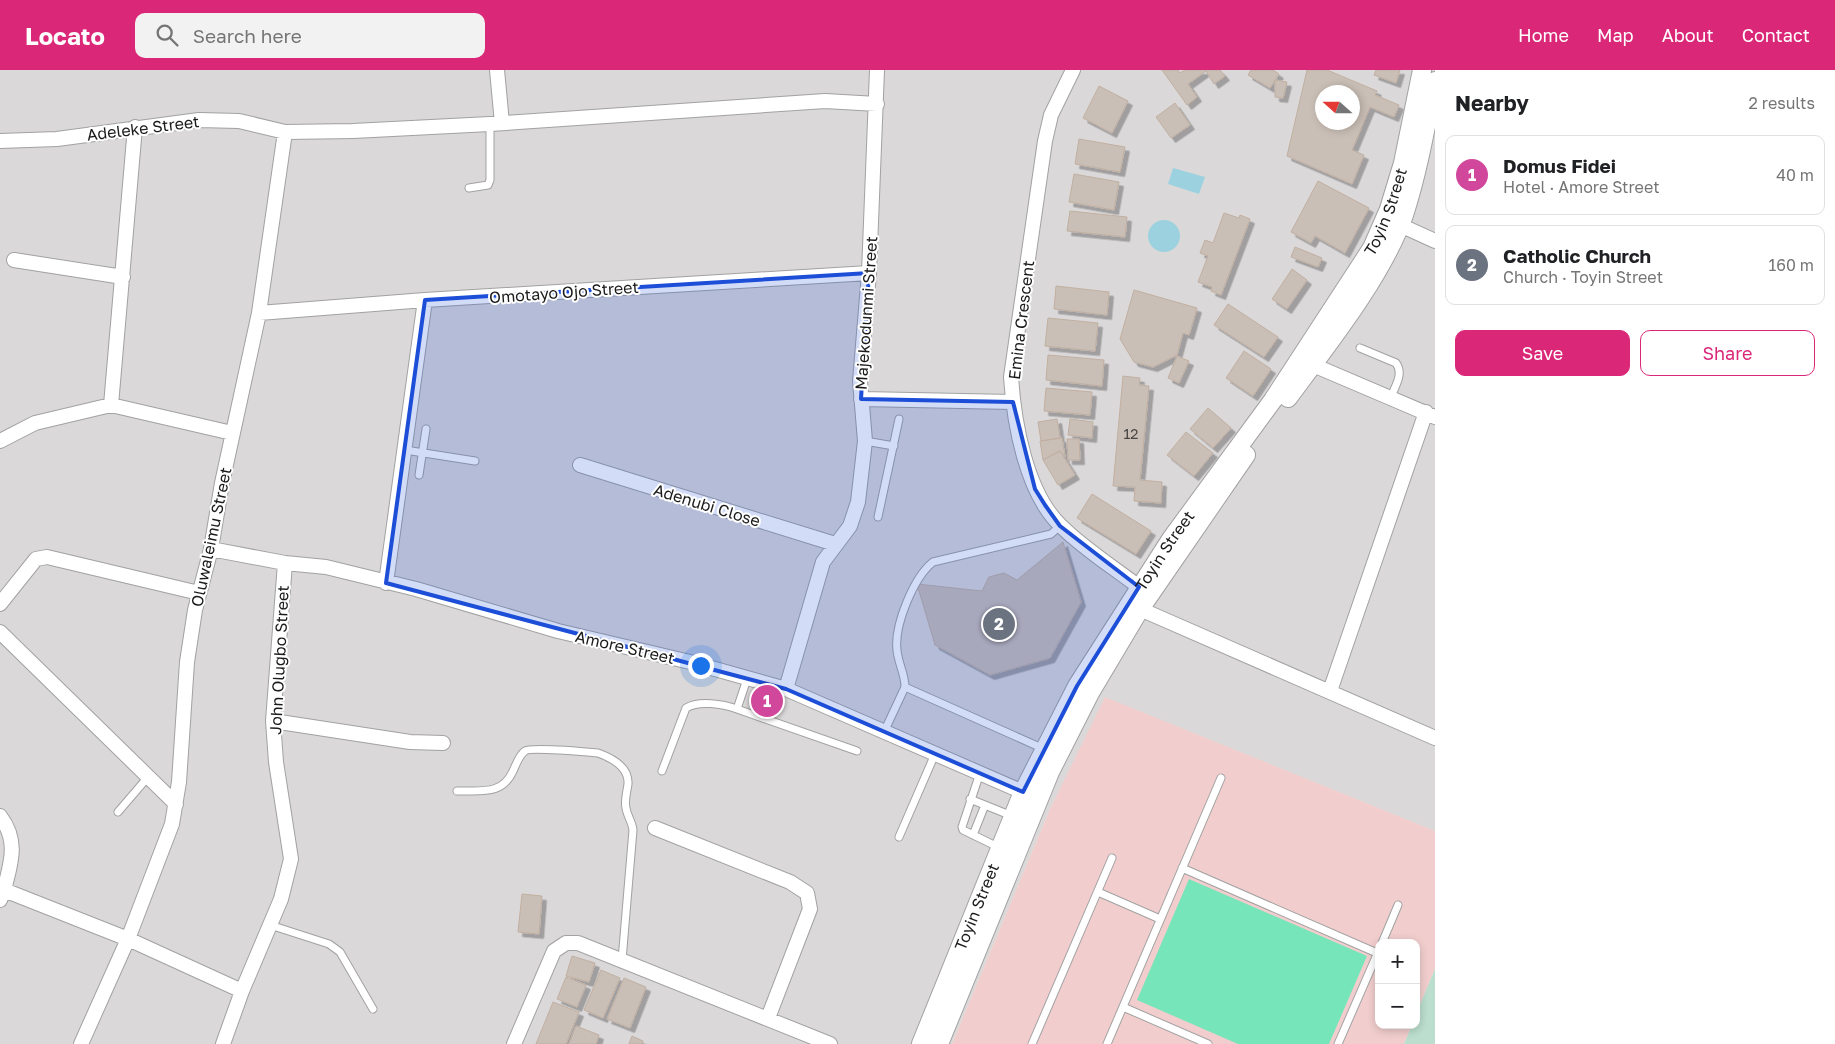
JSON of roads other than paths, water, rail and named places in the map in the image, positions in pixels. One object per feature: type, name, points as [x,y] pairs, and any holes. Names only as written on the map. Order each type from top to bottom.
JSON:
[{"type":"street","points":[[496,124],[497,70]]},
{"type":"street","name":"Majekodunmi Street","points":[[786,689],[823,562],[850,526],[858,502],[865,441],[860,381],[869,273],[877,70]]},
{"type":"street","name":"Emina Crescent","points":[[1072,70],[1051,115],[1045,141],[1012,377],[1013,402],[1019,436],[1035,489],[1060,526],[1139,587]]},
{"type":"street","name":"Toyin Street","points":[[921,1044],[1023,792],[1077,686],[1139,587],[1211,483],[1273,400],[1372,248],[1389,209],[1403,163],[1422,70]]},
{"type":"street","name":"Toyin Street","points":[[939,1044],[1050,772],[1090,692],[1140,609],[1221,490],[1313,365],[1364,291],[1400,225],[1418,168],[1435,82]]},
{"type":"street","name":"Adeleke Street","points":[[0,141],[57,139],[200,120],[239,121],[285,132],[496,124],[825,101],[877,104]]},
{"type":"street","points":[[110,405],[135,128]]},
{"type":"street","name":"Oluwaleimu Street","points":[[81,1044],[128,939],[172,824],[176,804],[187,662],[200,593],[211,549],[232,433],[259,313],[285,132]]},
{"type":"street","points":[[1400,225],[1435,241]]},
{"type":"street","points":[[14,260],[123,277]]},
{"type":"street","name":"Omotayo Ojo Street","points":[[259,313],[425,300],[869,273]]},
{"type":"street","points":[[386,583],[425,300]]},
{"type":"street","points":[[1313,365],[1430,415],[1330,692]]},
{"type":"street","points":[[860,399],[1013,402]]},
{"type":"street","points":[[0,441],[35,423],[110,405],[232,433]]},
{"type":"street","name":"Adenubi Close","points":[[580,465],[835,544]]},
{"type":"street","name":"Amore Street","points":[[211,549],[285,563],[326,567],[386,583],[416,588],[558,631],[690,662],[786,689],[1023,792]]},
{"type":"street","points":[[0,604],[36,559],[47,557],[200,593]]},
{"type":"street","name":"John Olugbo Street","points":[[223,1044],[242,991],[287,881],[291,859],[285,810],[276,762],[273,721],[285,563]]},
{"type":"street","points":[[1140,609],[1435,738]]},
{"type":"street","points":[[0,632],[176,804]]},
{"type":"street","points":[[273,721],[410,742],[443,744]]},
{"type":"street","points":[[0,816],[11,835],[13,845],[2,895],[128,939],[242,991]]},
{"type":"street","points":[[655,828],[790,882],[807,893],[810,909],[768,1018]]},
{"type":"street","points":[[514,1044],[554,951],[566,943],[578,943],[830,1044]]},
{"type":"lane","points":[[469,188],[488,185],[496,124]]},
{"type":"lane","points":[[1360,348],[1396,363],[1400,368],[1400,374],[1391,397]]},
{"type":"lane","points":[[878,517],[899,419]]},
{"type":"lane","points":[[419,475],[426,429]]},
{"type":"lane","points":[[865,441],[894,446]]},
{"type":"lane","points":[[404,450],[475,461]]},
{"type":"lane","points":[[884,732],[906,687],[905,677],[898,659],[898,634],[908,599],[923,570],[933,562],[1051,534],[1060,526]]},
{"type":"lane","points":[[737,709],[747,678]]},
{"type":"lane","points":[[906,687],[1044,749]]},
{"type":"lane","points":[[662,770],[686,708],[696,704],[726,705],[857,751]]},
{"type":"lane","points":[[457,791],[493,790],[503,787],[510,778],[521,756],[530,749],[598,753],[607,756],[623,768],[628,783],[626,809],[632,821],[633,830],[622,960]]},
{"type":"lane","points":[[899,837],[935,754]]},
{"type":"lane","points":[[980,773],[962,827],[973,835],[1000,848]]},
{"type":"lane","points":[[118,812],[148,777]]},
{"type":"lane","points":[[1107,1044],[1221,778]]},
{"type":"lane","points":[[970,799],[1013,817]]},
{"type":"lane","points":[[973,835],[985,805]]},
{"type":"lane","points":[[1032,1044],[1112,858]]},
{"type":"lane","points":[[1182,868],[1375,951]]},
{"type":"lane","points":[[1098,892],[1160,919]]},
{"type":"lane","points":[[1384,939],[1398,905]]},
{"type":"lane","points":[[270,925],[329,944],[340,952],[374,1008]]},
{"type":"lane","points":[[1338,1044],[1375,959]]},
{"type":"lane","points":[[1123,1006],[1208,1044]]},
{"type":"water","points":[[1173,168],[1205,177],[1199,194],[1168,184]]},
{"type":"water","points":[[1164,220],[1176,224],[1180,236],[1176,248],[1164,252],[1152,248],[1148,236],[1152,224]]},
{"type":"place","name":"Catholic Church","points":[[999,624]]},
{"type":"place","name":"Domus Fidei","points":[[767,701]]}]
